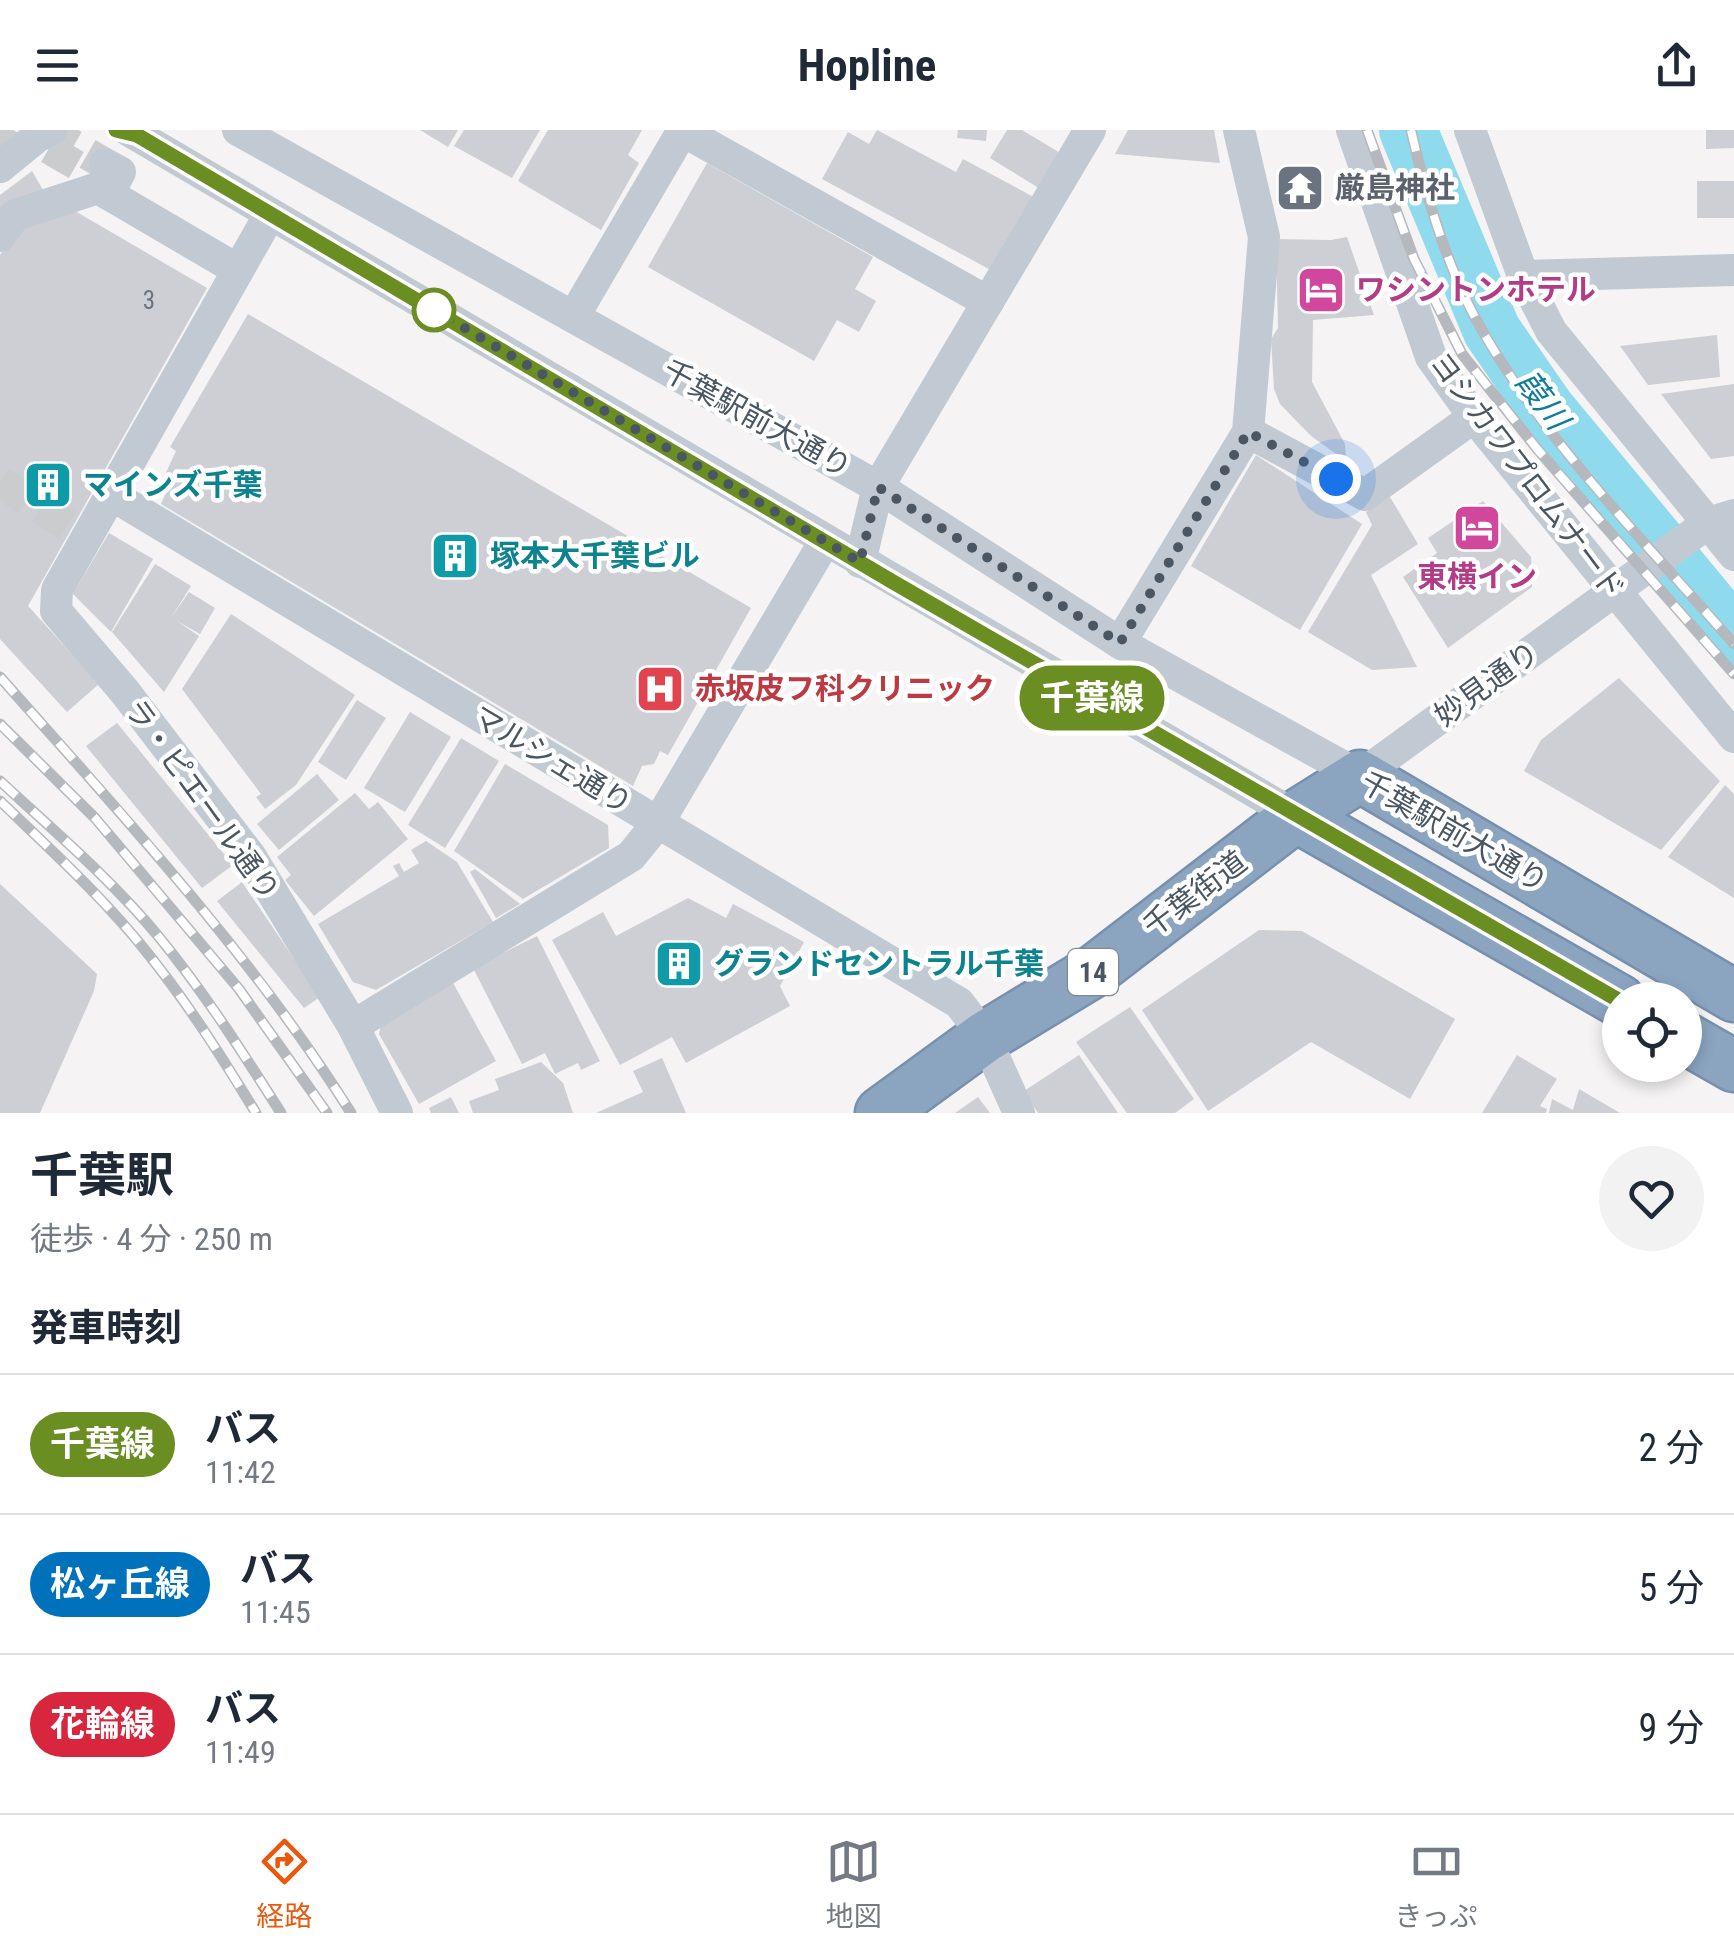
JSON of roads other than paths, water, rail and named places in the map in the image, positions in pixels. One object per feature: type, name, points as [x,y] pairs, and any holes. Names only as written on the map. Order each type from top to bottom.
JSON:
[{"type":"highway","name":"千葉街道","points":[[880,1113],[984,1037],[1094,971],[1296,816],[1360,776]]},
{"type":"highway","name":"千葉駅前大通り","points":[[1360,776],[1734,996]]},
{"type":"highway","points":[[1296,816],[1602,991]]},
{"type":"highway","points":[[1702,1048],[1734,1066]]},
{"type":"street","points":[[2,165],[31,130]]},
{"type":"street","points":[[2,165],[51,130]]},
{"type":"street","name":"千葉駅前大通り","points":[[238,130],[878,487],[1120,643],[1360,776]]},
{"type":"street","points":[[574,316],[683,130],[988,302]]},
{"type":"street","points":[[860,562],[878,487],[1090,130]]},
{"type":"street","points":[[1120,643],[1248,432],[1264,237],[1239,130]]},
{"type":"street","name":"ヨシカワプロムナード","points":[[1352,130],[1431,358],[1474,417],[1734,737]]},
{"type":"street","points":[[1470,130],[1522,276],[1551,331],[1721,519],[1734,556]]},
{"type":"street","points":[[127,132],[1296,816]]},
{"type":"street","points":[[0,236],[15,215],[59,185],[98,188],[106,179],[238,270]]},
{"type":"street","name":"ラ・ピエール通り","points":[[270,214],[110,494],[78,533],[57,590],[56,611],[251,857],[353,1026],[397,1113]]},
{"type":"street","points":[[1522,276],[1734,270]]},
{"type":"street","points":[[1248,432],[1365,495],[1474,417]]},
{"type":"street","name":"マルシェ通り","points":[[110,494],[959,1004],[984,1037],[1020,1113]]},
{"type":"street","name":"妙見通り","points":[[1360,776],[1682,543],[1721,519]]},
{"type":"street","points":[[353,1026],[631,856],[658,824],[825,541]]},
{"type":"waterway","name":"葭川","points":[[1408,130],[1492,331],[1546,409],[1734,636]]},
{"type":"tunnel","points":[[0,153],[13,130]]},
{"type":"tunnel","points":[[46,130],[105,164]]},
{"type":"tunnel","points":[[55,170],[70,144]]},
{"type":"tunnel","points":[[0,482],[71,528]]},
{"type":"railway","points":[[1367,130],[1414,259],[1462,354],[1538,450],[1734,674]]},
{"type":"railway","points":[[1411,130],[1441,236],[1486,337],[1571,457],[1734,644]]},
{"type":"railway","points":[[0,677],[229,942],[351,1113]]},
{"type":"railway","points":[[0,724],[95,818],[239,989],[327,1113]]},
{"type":"railway","points":[[0,781],[102,876],[159,937],[238,1045],[281,1113]]},
{"type":"railway","points":[[0,801],[132,934],[192,1013],[256,1113]]},
{"type":"place","name":"厳島神社","points":[[1300,188]]},
{"type":"place","name":"ワシントンホテル","points":[[1321,290]]},
{"type":"place","name":"マインズ千葉","points":[[48,485]]},
{"type":"place","name":"東横イン","points":[[1477,528]]},
{"type":"place","name":"塚本大千葉ビル","points":[[455,556]]},
{"type":"place","name":"赤坂皮フ科クリニック","points":[[660,689]]},
{"type":"place","name":"グランドセントラル千葉","points":[[679,964]]}]
